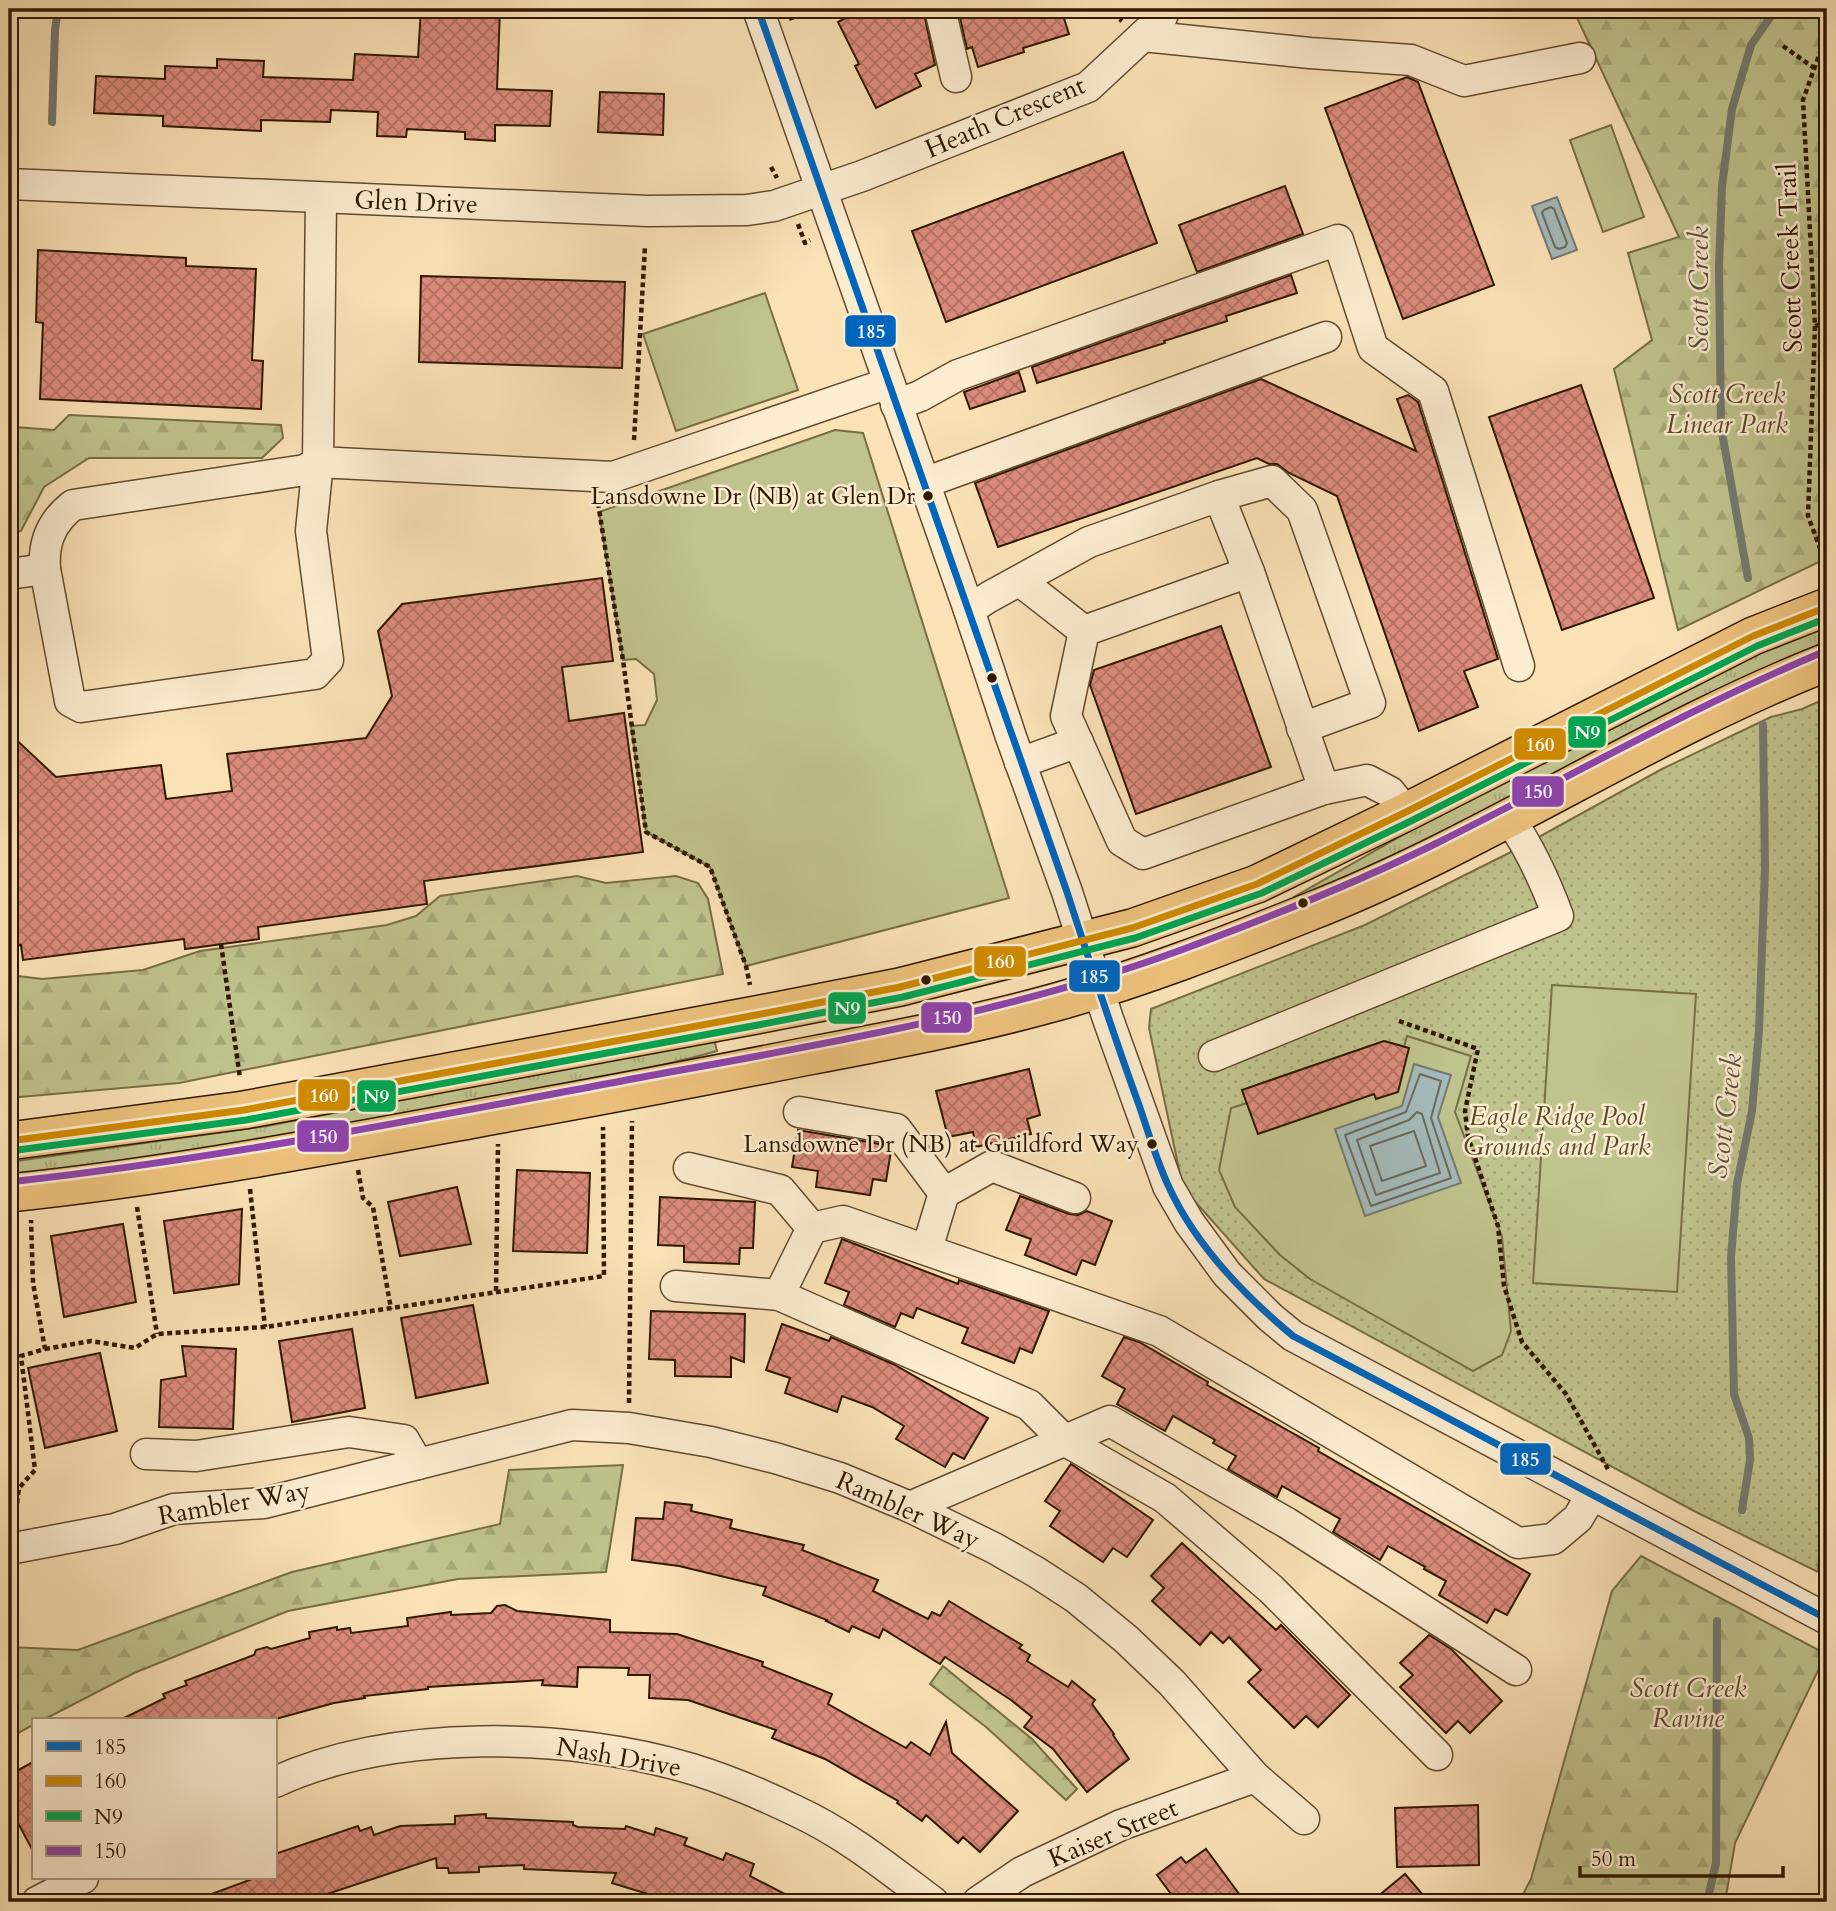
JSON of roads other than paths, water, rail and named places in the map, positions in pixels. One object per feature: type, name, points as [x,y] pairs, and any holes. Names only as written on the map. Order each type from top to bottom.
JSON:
[{"type":"main road","points":[[9,1141],[244,1110],[509,1062],[900,987],[1132,928],[1256,884],[1406,812],[1754,636],[1827,607]]},
{"type":"main road","points":[[20,1204],[604,1097],[910,1037],[1048,1004],[1148,972],[1356,893],[1509,818],[1691,721],[1782,679],[1827,662]]},
{"type":"street","points":[[758,9],[969,610],[1098,989],[1168,1186],[1189,1222],[1227,1274],[1270,1318],[1293,1336],[1602,1487],[1821,1607]]},
{"type":"street","points":[[940,9],[956,77]]},
{"type":"street","name":"Heath Crescent","points":[[821,191],[1088,87],[1161,19],[1165,9]]},
{"type":"street","points":[[1143,36],[1411,60],[1464,80],[1580,58]]},
{"type":"street","name":"Glen Drive","points":[[9,184],[661,211],[747,210],[774,206],[821,191]]},
{"type":"street","points":[[321,198],[318,462],[311,531],[328,660],[315,674],[81,707],[70,701],[44,553],[57,517],[72,505],[305,470],[318,462],[613,477],[893,394],[920,396],[958,376],[1338,240],[1373,348],[1433,391],[1519,666]]},
{"type":"street","points":[[924,483],[1326,337]]},
{"type":"street","points":[[969,610],[1089,542],[1219,496],[1272,481],[1302,510],[1370,703],[1303,728]]},
{"type":"street","points":[[1219,496],[1249,572],[1324,789]]},
{"type":"street","points":[[9,574],[45,569]]},
{"type":"street","points":[[1084,631],[1249,572]]},
{"type":"street","points":[[1020,581],[1084,631]]},
{"type":"street","points":[[1084,631],[1066,716],[1122,841],[1143,854],[1324,789],[1367,780],[1390,792],[1406,812]]},
{"type":"street","points":[[1020,763],[1078,742]]},
{"type":"street","points":[[1214,1056],[1558,916],[1524,839],[1509,818]]},
{"type":"street","points":[[799,1112],[896,1129],[944,1193]]},
{"type":"street","points":[[927,1250],[944,1193],[992,1166],[1075,1198]]},
{"type":"street","points":[[689,1168],[780,1189],[812,1228]]},
{"type":"street","points":[[812,1228],[843,1221],[1159,1331],[1518,1543],[1553,1539],[1578,1518],[1602,1487]]},
{"type":"street","points":[[779,1295],[812,1228]]},
{"type":"street","points":[[676,1286],[779,1295],[1029,1405],[1064,1440],[1165,1498],[1271,1588],[1437,1755]]},
{"type":"street","points":[[910,1507],[1110,1421],[1287,1523],[1516,1670]]},
{"type":"street","name":"Rambler Way","points":[[11,1537],[115,1529],[174,1509],[264,1503],[572,1425],[629,1428],[711,1442],[840,1478],[910,1507],[993,1548],[1076,1598],[1126,1639],[1172,1683],[1255,1777],[1304,1819]]},
{"type":"street","name":"Rambler Way","points":[[146,1454],[197,1457],[349,1432],[404,1440],[418,1464]]},
{"type":"street","name":"Nash Drive","points":[[276,1782],[345,1757],[407,1746],[544,1744],[623,1752],[694,1769],[797,1811],[848,1839],[933,1902]]},
{"type":"street","name":"Kaiser Street","points":[[978,1902],[1022,1872],[1121,1825],[1255,1777]]},
{"type":"street","points":[[37,1902],[79,1880]]},
{"type":"water","points":[[1557,197],[1577,250],[1552,259],[1532,206]]},
{"type":"water","points":[[1414,1064],[1451,1075],[1438,1117],[1461,1183],[1365,1216],[1335,1129],[1402,1106]]},
{"type":"waterway","points":[[52,122],[58,9]]},
{"type":"waterway","name":"Scott Creek","points":[[1748,578],[1721,427],[1719,267],[1722,186],[1732,109],[1751,45],[1776,9]]},
{"type":"waterway","name":"Scott Creek","points":[[1742,1510],[1750,1460],[1749,1438],[1734,1394],[1731,1257],[1737,1184],[1752,1111],[1759,1031],[1765,867],[1763,725]]},
{"type":"waterway","name":"Scott Creek","points":[[1707,1902],[1716,1863],[1717,1621]]},
{"type":"place","name":"Lansdowne Dr (NB) at Glen Dr","points":[[928,496]]},
{"type":"place","name":"Lansdowne Dr (NB) at Guildford Way","points":[[1152,1144]]},
{"type":"park label","name":"Scott Creek Linear Park","points":[[1727,409]]},
{"type":"park label","name":"Eagle Ridge Pool Grounds and Park","points":[[1557,1131]]},
{"type":"park label","name":"Scott Creek Ravine","points":[[1688,1703]]}]
